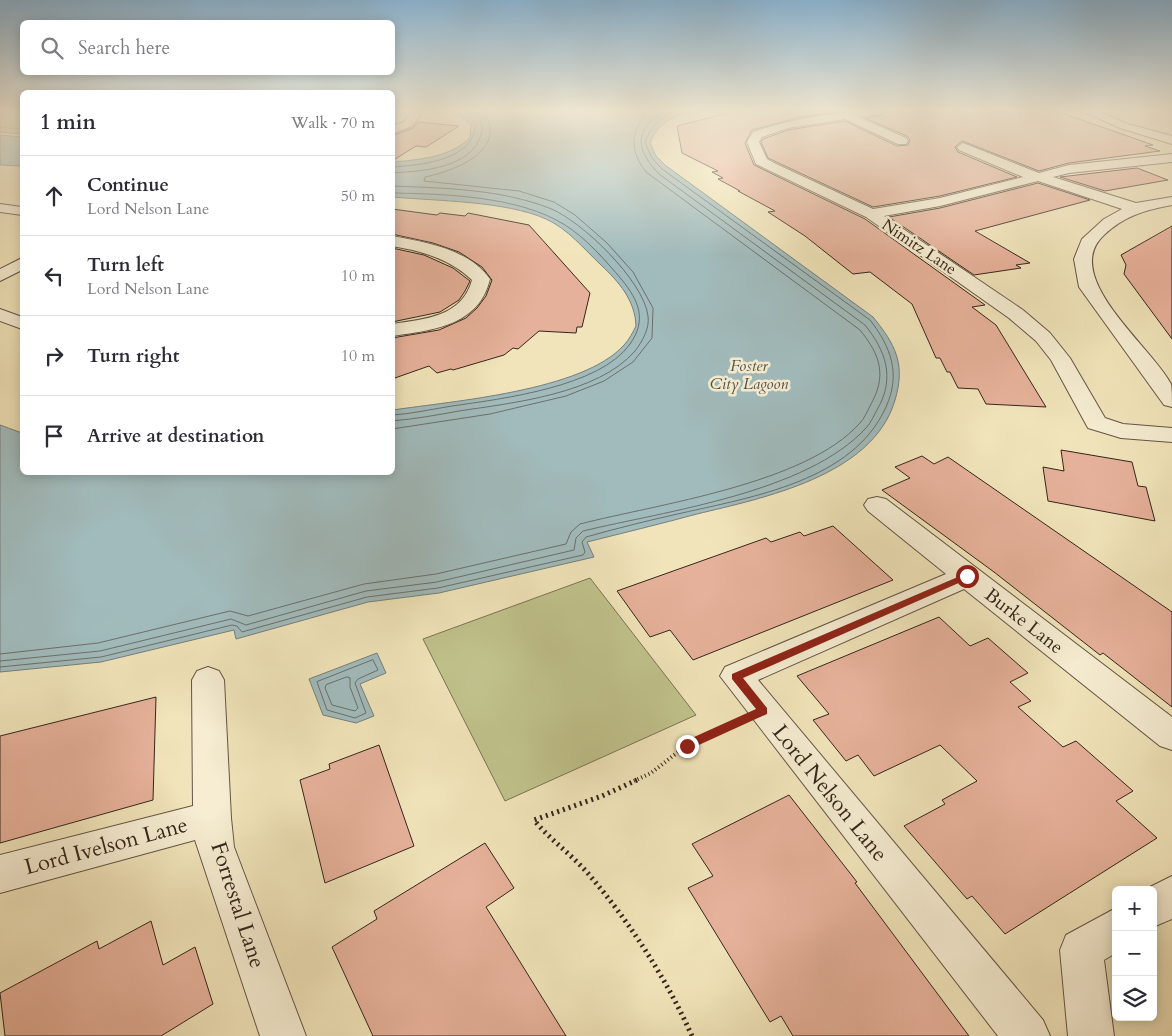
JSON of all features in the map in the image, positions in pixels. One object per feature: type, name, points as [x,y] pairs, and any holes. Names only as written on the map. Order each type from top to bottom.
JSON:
[{"type":"street","name":"Nimitz Lane","points":[[760,159],[769,166],[871,214],[1016,314],[1043,337],[1069,372],[1096,424],[1121,431],[1172,435]]},
{"type":"street","points":[[992,159],[1020,171],[1135,208]]},
{"type":"street","points":[[871,214],[940,202],[1076,168],[1159,159]]},
{"type":"street","points":[[1172,201],[1135,208],[1109,222],[1090,239],[1082,258],[1083,271],[1088,287],[1172,400]]},
{"type":"street","points":[[0,208],[20,211]]},
{"type":"street","points":[[395,242],[446,254],[469,266],[481,279],[480,292],[477,298],[462,311],[438,322],[395,329]]},
{"type":"street","points":[[0,276],[20,264]]},
{"type":"street","points":[[0,316],[20,322]]},
{"type":"street","name":"Burke Lane","points":[[876,505],[1172,736]]},
{"type":"street","name":"Lord Nelson Lane","points":[[967,576],[736,676],[1027,1036]]},
{"type":"street","name":"Forrestal Lane","points":[[208,680],[212,818],[215,847],[283,1036]]},
{"type":"street","name":"Lord Ivelson Lane","points":[[0,874],[212,818]]},
{"type":"street","points":[[1157,905],[1172,896]]},
{"type":"street","points":[[1091,1036],[1082,950],[1113,931]]},
{"type":"path","points":[[692,1036],[680,1010],[628,925],[590,875],[550,839],[534,820],[618,788],[651,773],[687,746],[764,711]]},
{"type":"green space","points":[[590,578],[696,715],[505,801],[423,639]]},
{"type":"water","points":[[0,159],[20,159],[20,166],[0,165]]},
{"type":"water","name":"Foster City Lagoon","points":[[420,159],[659,159],[873,317],[893,346],[899,365],[898,387],[895,400],[883,426],[864,448],[840,465],[812,479],[783,491],[753,500],[587,542],[594,557],[439,593],[368,602],[236,639],[234,630],[101,662],[0,672],[0,425],[20,432],[20,475],[395,475],[395,410],[482,398],[549,383],[579,373],[605,361],[626,343],[636,326],[633,308],[625,292],[614,278],[569,234],[554,223],[530,213],[492,205],[395,197],[395,162]]},
{"type":"water","points":[[377,653],[386,673],[360,684],[374,716],[356,723],[323,715],[309,679]]},
{"type":"building","points":[[695,159],[752,159],[754,165],[865,219],[985,305],[972,307],[996,325],[1046,407],[986,404],[978,389],[958,388],[940,358],[936,358],[912,304],[870,272],[853,274],[805,236],[768,212],[775,211],[718,179],[723,178],[712,172],[718,171]]},
{"type":"building","points":[[771,159],[975,159],[1017,177],[940,196],[873,207]]},
{"type":"building","points":[[1009,159],[1097,159],[1069,163],[1039,171]]},
{"type":"building","points":[[1137,168],[1168,180],[1105,191],[1060,177]]},
{"type":"building","points":[[1038,183],[1090,200],[975,231],[1030,263],[1016,265],[1021,268],[974,275],[889,217],[940,208]]},
{"type":"building","points":[[395,209],[437,215],[440,213],[465,216],[468,213],[529,225],[590,293],[582,327],[577,327],[576,333],[539,331],[518,349],[513,348],[504,355],[453,370],[437,373],[429,366],[395,378],[395,337],[439,330],[466,318],[486,296],[492,280],[482,267],[459,252],[433,243],[395,235]]},
{"type":"building","points":[[1172,226],[1172,339],[1124,274],[1126,265],[1121,255]]},
{"type":"building","points":[[395,249],[424,255],[453,268],[470,281],[459,300],[440,312],[395,321]]},
{"type":"building","points":[[1061,450],[1132,462],[1138,486],[1146,487],[1155,521],[1048,501],[1043,467],[1064,471]]},
{"type":"building","points":[[922,456],[934,464],[948,457],[1172,612],[1172,707],[1103,653],[1100,655],[994,572],[882,490],[910,478],[895,467]]},
{"type":"building","points":[[833,526],[893,580],[693,660],[670,630],[650,637],[617,591],[766,538],[771,542],[800,532],[804,536]]},
{"type":"building","points":[[939,617],[970,646],[988,638],[1028,673],[1010,682],[1031,701],[1018,707],[1063,747],[1076,741],[1133,791],[1116,801],[1157,838],[1005,934],[972,896],[967,899],[904,826],[945,804],[942,800],[977,781],[940,745],[874,776],[858,755],[846,761],[813,720],[829,714],[797,676]]},
{"type":"building","points":[[156,697],[153,800],[0,843],[0,736]]},
{"type":"building","points":[[379,745],[414,846],[325,883],[300,780],[330,769],[329,764]]},
{"type":"building","points":[[789,795],[857,882],[855,883],[969,1036],[793,1036],[781,1016],[770,1022],[688,888],[713,876],[692,844]]},
{"type":"building","points":[[485,843],[514,888],[486,907],[566,1036],[373,1036],[332,947],[377,919],[374,911]]},
{"type":"building","points":[[151,921],[163,965],[195,947],[213,1004],[161,1036],[5,1036],[0,993],[97,941],[99,949]]},
{"type":"route","points":[[687,746],[735,722],[764,711],[736,676],[967,576]]}]
